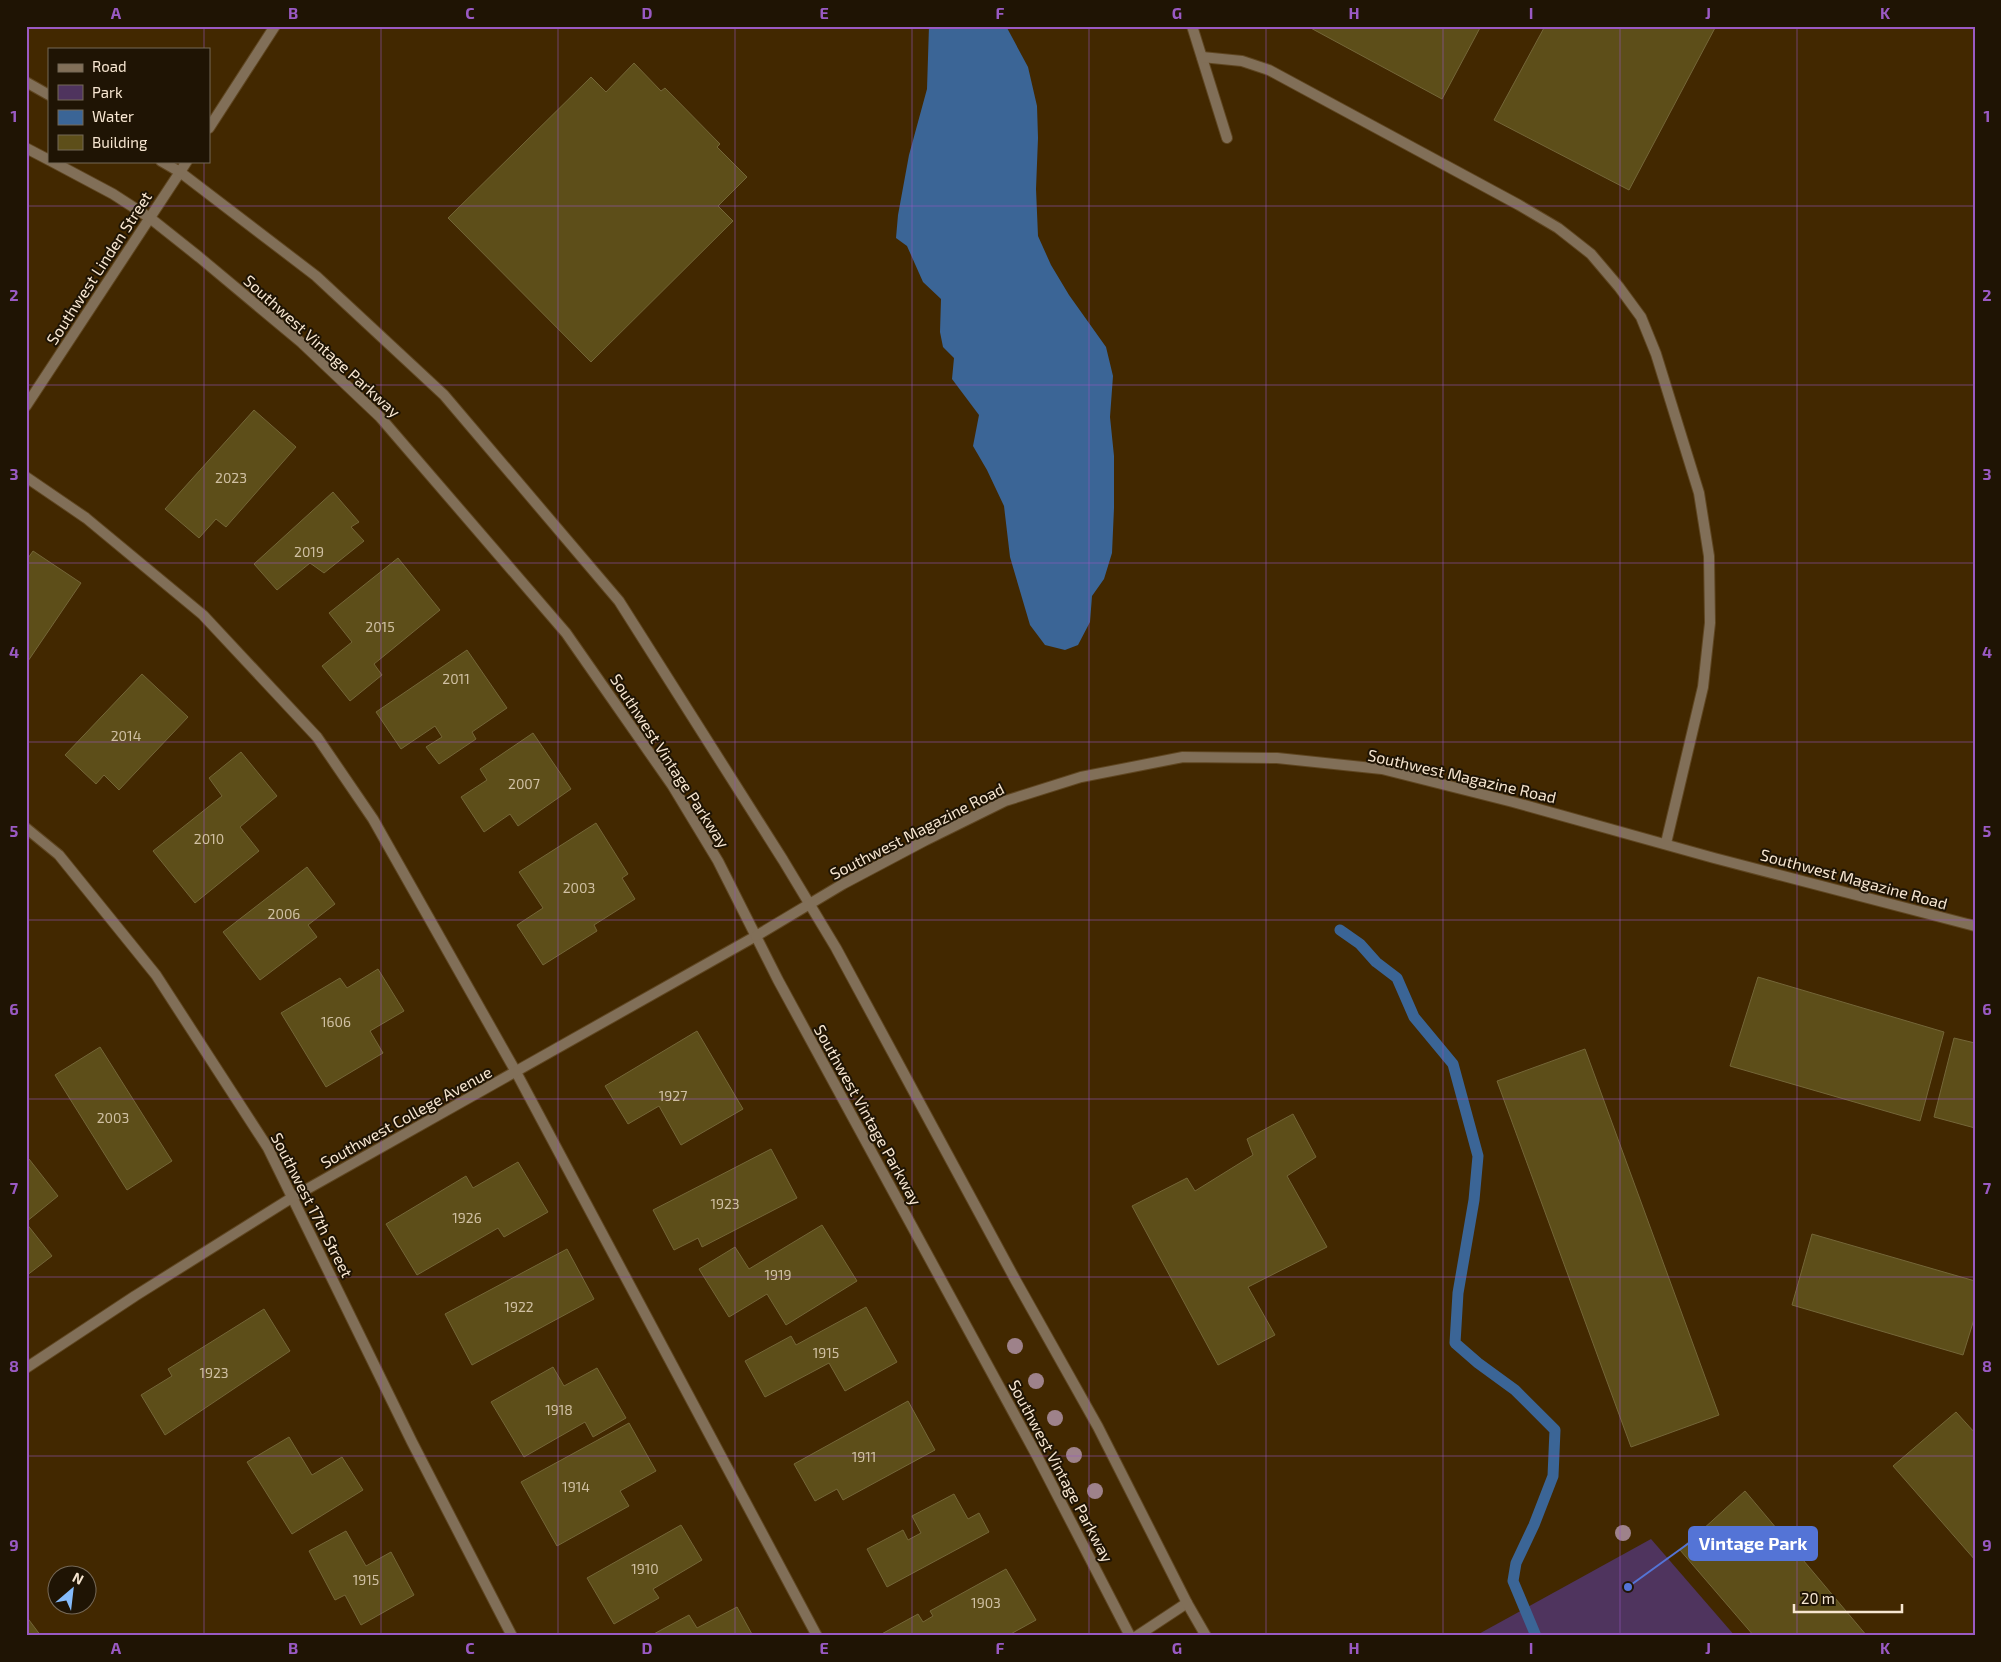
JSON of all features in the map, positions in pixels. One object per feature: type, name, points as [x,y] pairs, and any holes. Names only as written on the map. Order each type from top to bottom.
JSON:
[{"type":"street","points":[[210,126],[276,26]]},
{"type":"street","points":[[1192,26],[1227,138]]},
{"type":"street","points":[[1202,57],[1242,61],[1269,70],[1558,228],[1592,254],[1641,317],[1656,354],[1699,493],[1709,556],[1710,623],[1703,687],[1666,843]]},
{"type":"street","points":[[26,82],[48,94]]},
{"type":"street","name":"Southwest Vintage Parkway","points":[[26,148],[48,160]]},
{"type":"street","name":"Southwest Vintage Parkway","points":[[52,162],[113,194],[150,218],[200,257],[302,344],[380,417],[566,633],[672,785],[725,874],[786,996],[1037,1456],[1130,1636]]},
{"type":"street","points":[[163,162],[180,172],[316,276],[444,395],[619,601],[810,903],[1098,1427],[1187,1603],[1206,1636]]},
{"type":"street","name":"Southwest Linden Street","points":[[26,406],[186,162]]},
{"type":"street","points":[[26,477],[86,518],[203,615],[317,738],[373,819],[516,1072],[817,1636]]},
{"type":"street","name":"Southwest Magazine Road","points":[[756,936],[810,903],[926,840],[1005,801],[1081,777],[1182,757],[1278,758],[1382,770],[1513,802],[1666,843],[1714,858],[1975,926]]},
{"type":"street","name":"Southwest 17th Street","points":[[26,828],[59,855],[156,975],[268,1148],[412,1442],[512,1636]]},
{"type":"street","name":"Southwest College Avenue","points":[[26,1368],[135,1296],[293,1197],[756,936]]},
{"type":"street","points":[[1136,1636],[1187,1603]]},
{"type":"green space","points":[[1651,1539],[1735,1636],[1475,1636]]},
{"type":"water","points":[[929,26],[1006,26],[1028,67],[1037,106],[1036,189],[1038,236],[1051,265],[1069,295],[1106,347],[1113,376],[1110,417],[1114,456],[1112,553],[1104,579],[1092,596],[1090,622],[1078,645],[1065,650],[1045,645],[1030,625],[1010,557],[1004,506],[973,446],[979,415],[952,379],[954,358],[943,347],[940,332],[941,299],[923,282],[907,246],[896,238],[898,215],[909,155],[927,89]]},
{"type":"building","points":[[1307,26],[1481,26],[1442,99]]},
{"type":"building","points":[[1545,26],[1716,26],[1629,190],[1494,120]]},
{"type":"building","points":[[634,63],[661,91],[665,88],[720,144],[717,147],[747,177],[718,206],[733,221],[591,362],[448,218],[591,77],[606,92]]},
{"type":"building","points":[[254,410],[296,447],[226,527],[216,519],[199,538],[165,509]]},
{"type":"building","points":[[333,492],[359,522],[351,527],[364,541],[324,573],[310,563],[277,590],[254,564]]},
{"type":"building","points":[[33,551],[81,583],[26,664],[26,561]]},
{"type":"building","points":[[398,558],[440,610],[374,664],[382,675],[350,701],[322,666],[352,642],[329,613]]},
{"type":"building","points":[[467,650],[507,708],[472,732],[476,739],[439,764],[426,747],[442,737],[435,726],[401,749],[376,712]]},
{"type":"building","points":[[142,674],[188,717],[119,790],[104,775],[96,784],[65,755]]},
{"type":"building","points":[[533,733],[571,789],[518,826],[510,814],[484,832],[461,797],[487,780],[480,769]]},
{"type":"building","points":[[241,752],[277,796],[240,827],[259,851],[195,903],[153,851],[222,796],[209,778]]},
{"type":"building","points":[[596,823],[628,874],[622,878],[635,899],[594,925],[597,931],[543,965],[517,925],[543,908],[519,872]]},
{"type":"building","points":[[307,867],[335,904],[308,925],[317,937],[260,980],[223,932]]},
{"type":"building","points":[[378,969],[404,1011],[370,1031],[383,1053],[326,1087],[281,1013],[340,978],[347,988]]},
{"type":"building","points":[[1758,977],[1944,1032],[1920,1121],[1730,1066]]},
{"type":"building","points":[[697,1031],[743,1109],[681,1145],[659,1106],[628,1124],[605,1086]]},
{"type":"building","points":[[1954,1038],[1975,1043],[1975,1128],[1934,1117]]},
{"type":"building","points":[[100,1047],[172,1161],[127,1190],[55,1075]]},
{"type":"building","points":[[1585,1049],[1719,1415],[1631,1447],[1497,1081]]},
{"type":"building","points":[[1293,1114],[1316,1157],[1287,1176],[1327,1247],[1248,1287],[1275,1335],[1218,1365],[1132,1206],[1187,1178],[1195,1191],[1253,1155],[1247,1139]]},
{"type":"building","points":[[771,1149],[797,1198],[702,1247],[698,1238],[674,1250],[653,1210]]},
{"type":"building","points":[[29,1159],[58,1196],[26,1222],[26,1161]]},
{"type":"building","points":[[518,1162],[548,1212],[504,1237],[498,1228],[417,1275],[386,1224],[466,1176],[473,1188]]},
{"type":"building","points":[[26,1223],[52,1256],[26,1276]]},
{"type":"building","points":[[822,1225],[857,1281],[786,1325],[767,1294],[729,1317],[699,1269],[735,1247],[749,1269]]},
{"type":"building","points":[[1812,1234],[1975,1281],[1975,1316],[1963,1355],[1792,1305]]},
{"type":"building","points":[[567,1249],[594,1299],[472,1365],[445,1314]]},
{"type":"building","points":[[866,1307],[897,1362],[845,1391],[829,1363],[765,1397],[745,1361],[791,1336],[796,1345]]},
{"type":"building","points":[[264,1309],[290,1351],[165,1435],[141,1395],[172,1376],[168,1369]]},
{"type":"building","points":[[553,1367],[564,1386],[597,1368],[626,1418],[593,1437],[585,1422],[524,1457],[491,1402]]},
{"type":"building","points":[[908,1401],[935,1450],[843,1500],[837,1489],[815,1501],[794,1464]]},
{"type":"building","points":[[1956,1412],[1975,1433],[1975,1560],[1893,1466]]},
{"type":"building","points":[[629,1423],[656,1471],[620,1491],[629,1506],[557,1546],[521,1482]]},
{"type":"building","points":[[289,1437],[312,1475],[342,1457],[363,1490],[292,1534],[247,1462]]},
{"type":"building","points":[[1745,1491],[1867,1636],[1754,1636],[1680,1550]]},
{"type":"building","points":[[954,1494],[968,1519],[979,1513],[989,1532],[887,1587],[867,1549],[903,1530],[908,1540],[921,1533],[912,1516]]},
{"type":"building","points":[[681,1525],[702,1560],[653,1589],[659,1598],[614,1624],[587,1578]]},
{"type":"building","points":[[346,1531],[366,1566],[391,1552],[414,1595],[361,1625],[345,1595],[335,1600],[309,1551]]},
{"type":"building","points":[[1006,1569],[1036,1620],[1007,1636],[878,1636],[918,1614],[923,1622],[933,1616],[930,1611]]},
{"type":"building","points":[[737,1607],[753,1636],[650,1636],[689,1615],[697,1628]]},
{"type":"building","points":[[26,1616],[41,1636],[26,1636]]},
{"type":"waterway","points":[[1340,930],[1360,944],[1376,962],[1397,978],[1414,1017],[1453,1064],[1478,1156],[1474,1200],[1458,1293],[1455,1343],[1478,1363],[1515,1390],[1555,1430],[1553,1476],[1534,1525],[1516,1563],[1513,1581],[1536,1636]]},
{"type":"place","name":"Vintage Park","points":[[1628,1587]]}]
